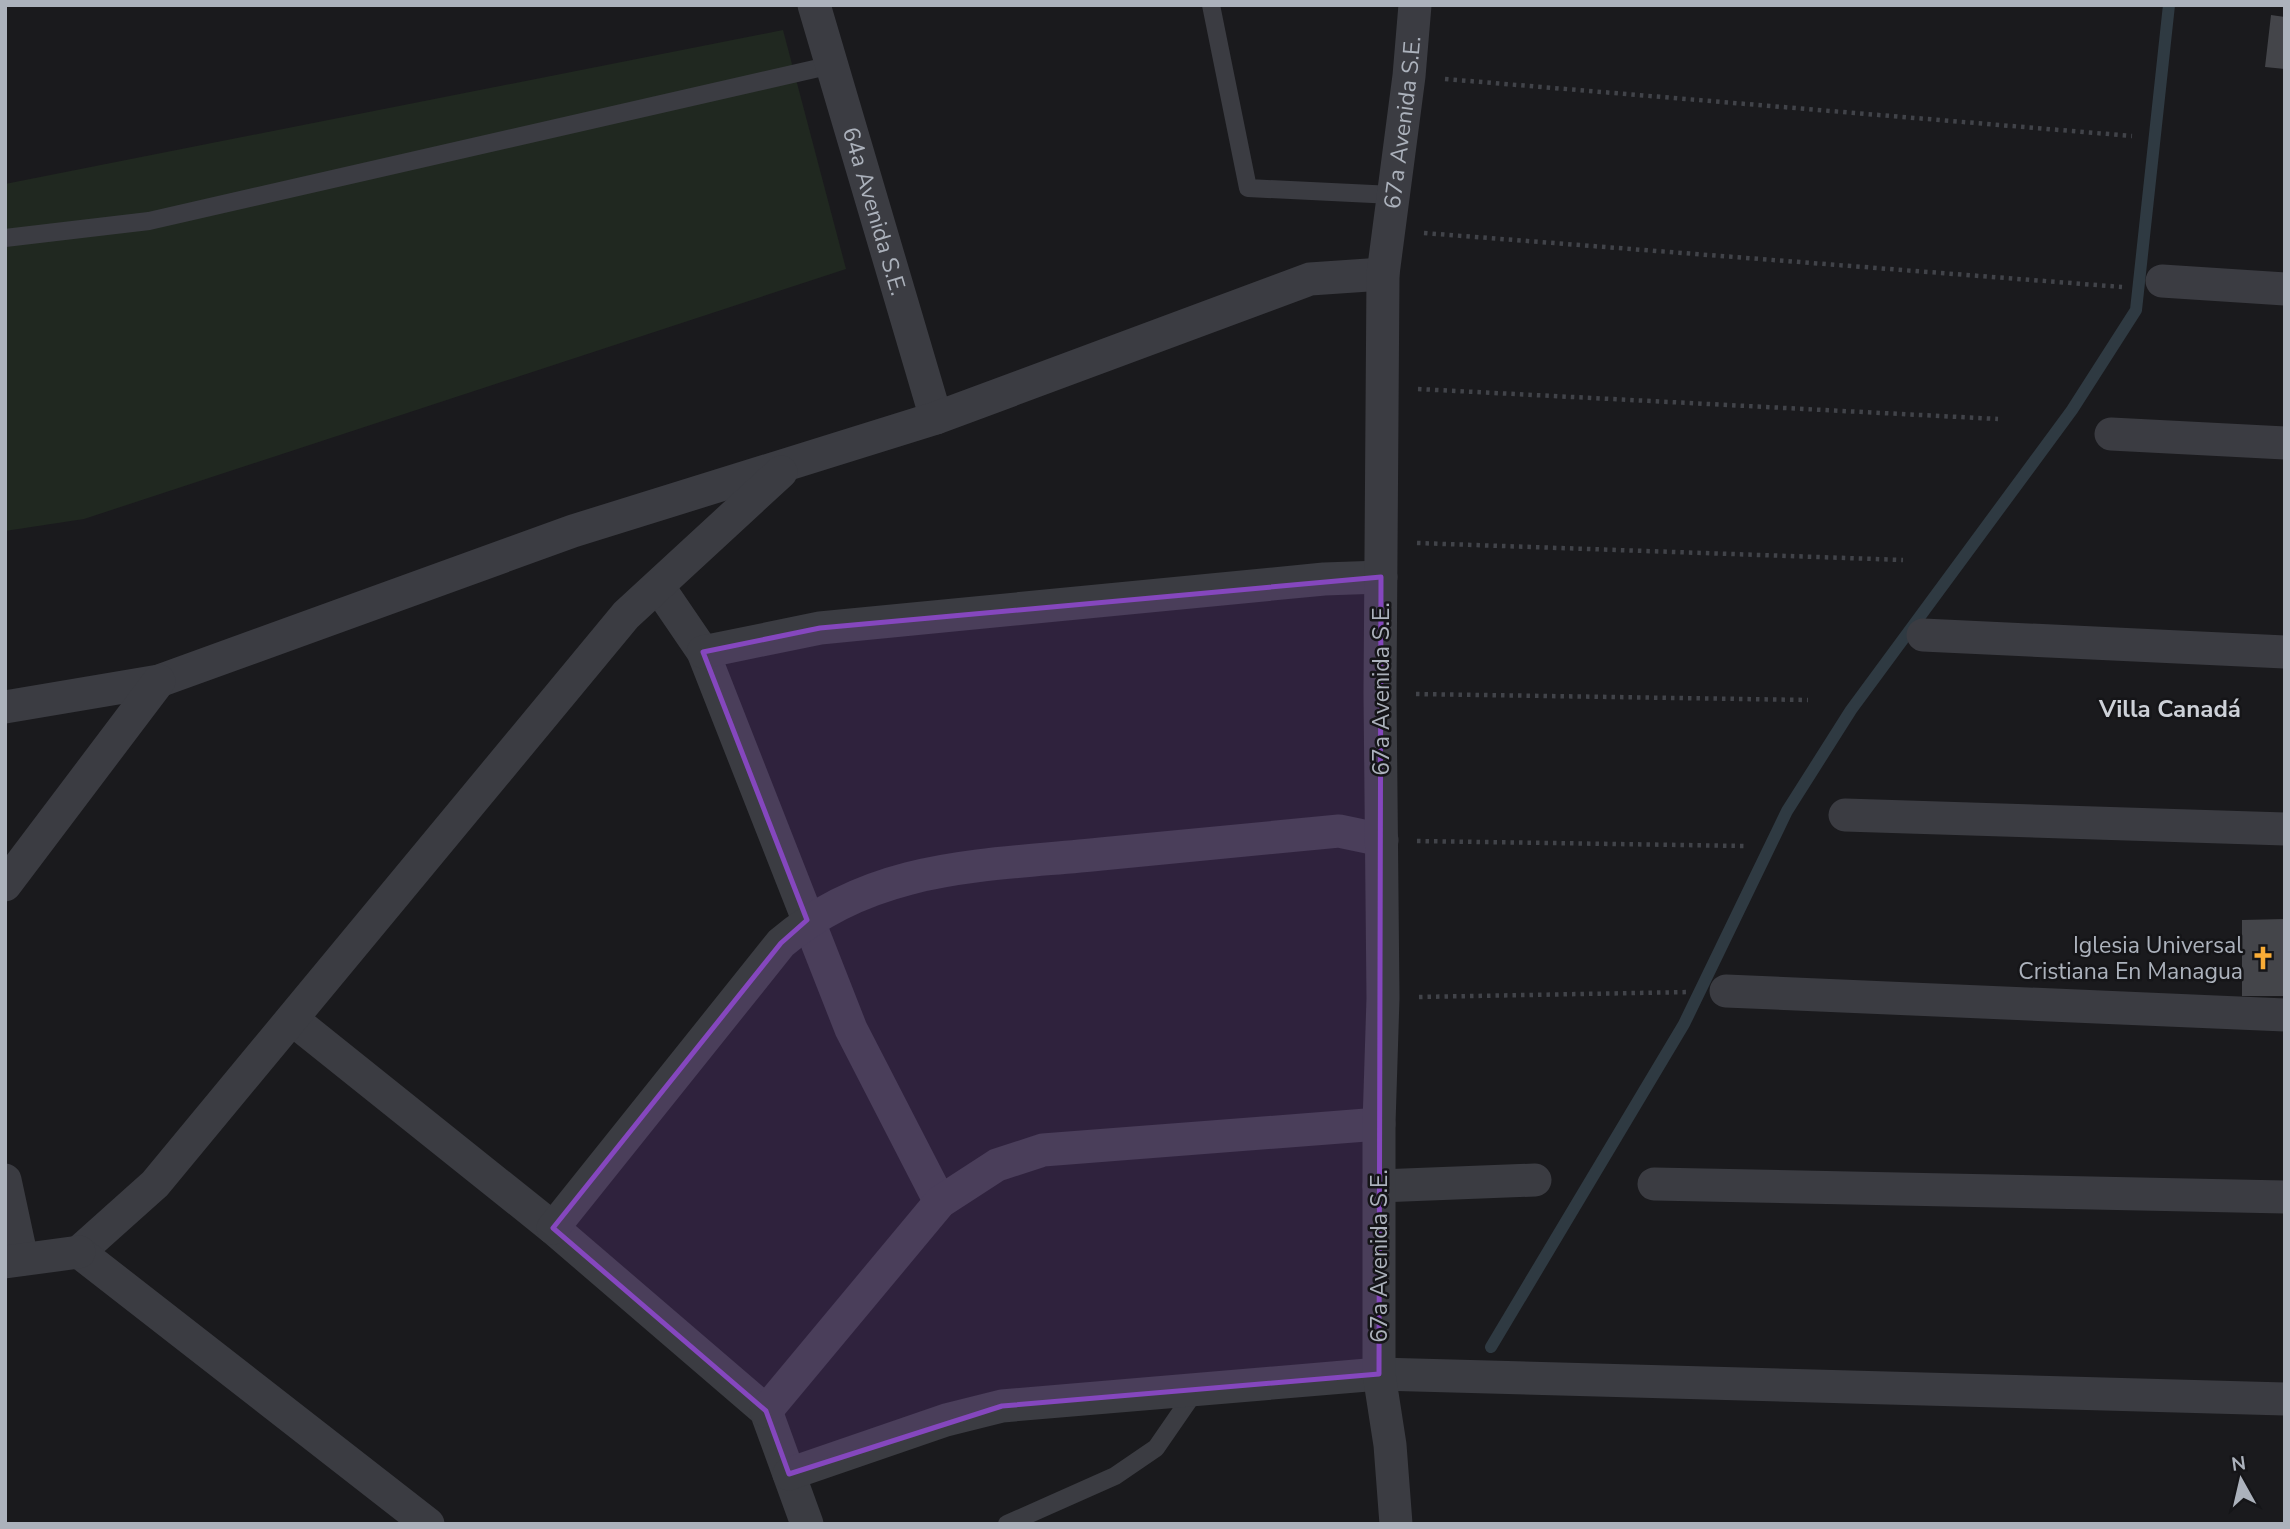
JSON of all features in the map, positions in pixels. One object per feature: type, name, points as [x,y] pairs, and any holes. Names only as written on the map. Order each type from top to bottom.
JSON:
[{"type":"street","name":"64a Avenida S.E.","points":[[814,5],[936,418]]},
{"type":"street","name":"67a Avenida S.E.","points":[[1396,1524],[1390,1445],[1379,1374],[1379,1124],[1383,998],[1380,693],[1383,274],[1409,76],[1415,5]]},
{"type":"street","points":[[5,707],[159,681],[573,531],[786,467],[936,418],[1310,279],[1383,274]]},
{"type":"street","points":[[2162,281],[2285,289]]},
{"type":"street","points":[[2111,434],[2285,443]]},
{"type":"street","points":[[5,1180],[14,1261],[79,1252],[155,1184],[626,615],[786,467]]},
{"type":"street","points":[[703,652],[820,628],[1324,579],[1381,577]]},
{"type":"street","points":[[658,586],[703,652],[851,1030],[940,1202]]},
{"type":"street","points":[[1923,635],[2285,652]]},
{"type":"street","points":[[5,885],[159,681]]},
{"type":"street","points":[[1845,816],[2285,829]]},
{"type":"street","points":[[553,1228],[781,943],[807,920],[858,894],[928,871],[1339,831],[1382,840]]},
{"type":"street","points":[[1726,991],[2285,1015]]},
{"type":"street","points":[[292,1019],[553,1228],[766,1410],[807,1524]]},
{"type":"street","points":[[766,1410],[940,1202],[997,1165],[1043,1150],[1379,1124]]},
{"type":"street","points":[[1379,1186],[1535,1180]]},
{"type":"street","points":[[1654,1184],[2285,1197]]},
{"type":"street","points":[[79,1252],[428,1524]]},
{"type":"street","points":[[789,1474],[946,1420],[1002,1406],[1379,1374],[2285,1399]]},
{"type":"lane","points":[[1211,5],[1248,188],[1393,195]]},
{"type":"lane","points":[[5,238],[149,221],[832,65]]},
{"type":"lane","points":[[1007,1524],[1115,1476],[1156,1448],[1196,1390]]},
{"type":"path","points":[[1409,76],[2132,136]]},
{"type":"path","points":[[1388,230],[2122,287]]},
{"type":"path","points":[[1382,387],[1998,419]]},
{"type":"path","points":[[1381,541],[1903,560]]},
{"type":"path","points":[[1380,693],[1808,700]]},
{"type":"path","points":[[1382,840],[1747,846]]},
{"type":"path","points":[[1383,998],[1658,992]]},
{"type":"highlighted area","points":[[1381,577],[1379,1374],[1002,1406],[789,1474],[766,1411],[553,1228],[781,943],[807,920],[703,652],[820,628]]},
{"type":"shaded area","points":[[783,30],[846,269],[84,519],[5,531],[5,184]]},
{"type":"building","points":[[2271,15],[2285,17],[2285,69],[2265,67]]},
{"type":"building","name":"Iglesia Universal Cristiana En Managua","points":[[2285,919],[2285,996],[2242,996],[2242,920]]},
{"type":"waterway","points":[[1491,1347],[1684,1024],[1787,811],[1851,710],[2072,410],[2136,310],[2169,5]]},
{"type":"place","name":"Iglesia Universal Cristiana En Managua","points":[[2263,958]]},
{"type":"district","name":"Villa Canadá","points":[[2170,709]]}]
